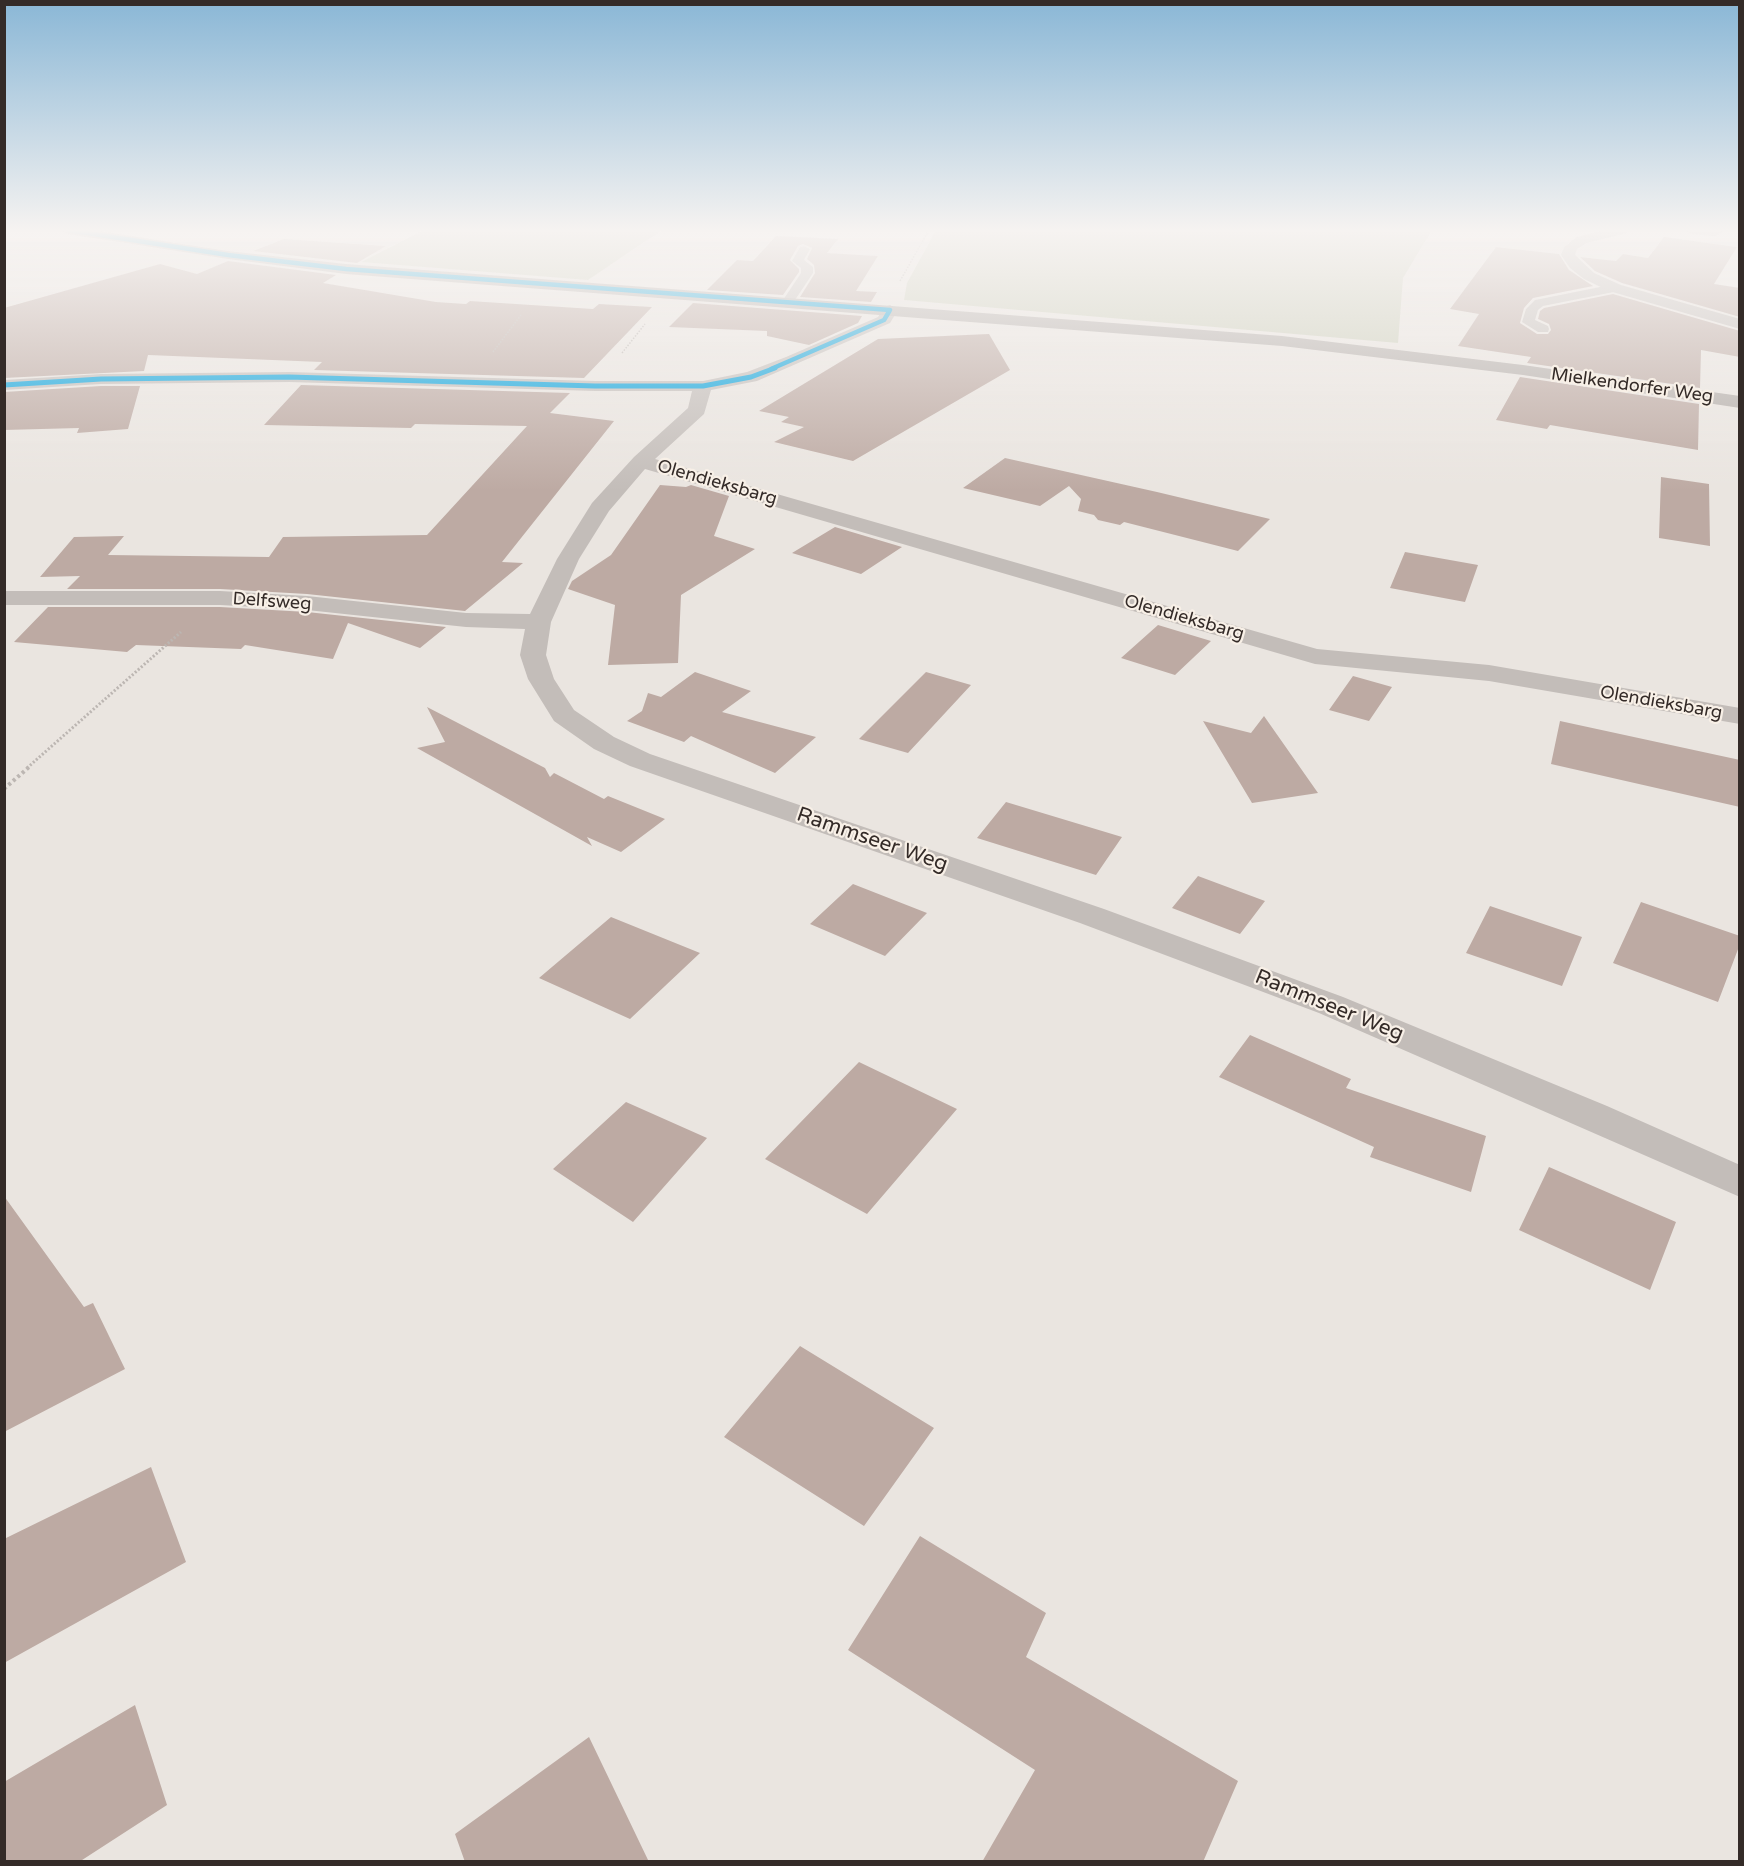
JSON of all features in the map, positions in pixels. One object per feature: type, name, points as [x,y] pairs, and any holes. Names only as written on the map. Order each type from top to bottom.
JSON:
[{"type":"street","points":[[4,385],[101,379],[277,377],[617,387],[704,386],[751,377],[792,361],[884,320],[886,317]]},
{"type":"street","name":"Mielkendorfer Weg","points":[[980,317],[1282,341],[1523,370],[1740,402]]},
{"type":"street","points":[[1716,317],[1740,324]]},
{"type":"street","name":"Rammseer Weg","points":[[704,386],[697,410],[641,461],[600,507],[568,559],[539,622],[533,655],[541,679],[564,715],[614,748],[640,760],[1092,916],[1331,1005],[1594,1116],[1740,1182]]},
{"type":"street","name":"Olendieksbarg","points":[[641,461],[1315,656],[1489,673],[1740,716]]},
{"type":"street","name":"Delfsweg","points":[[4,598],[220,598],[307,603],[466,620],[539,622]]},
{"type":"lane","points":[[1530,317],[1528,322],[1543,329]]},
{"type":"path","points":[[471,381],[520,317]]},
{"type":"path","points":[[4,789],[220,598]]},
{"type":"green space","points":[[1100,317],[1400,317],[1398,343]]},
{"type":"building","points":[[4,317],[642,317],[584,378],[314,370],[322,362],[148,355],[144,371],[4,378]]},
{"type":"building","points":[[679,317],[861,317],[858,323],[809,345],[767,336],[767,331],[669,327]]},
{"type":"building","points":[[1477,317],[1522,317],[1520,323],[1537,334],[1548,334],[1551,330],[1549,324],[1538,319],[1538,317],[1692,317],[1740,331],[1740,357],[1701,350],[1700,388],[1527,363],[1531,357],[1458,346]]},
{"type":"building","points":[[989,334],[1010,370],[853,461],[774,442],[804,427],[781,422],[789,417],[759,411],[878,339]]},
{"type":"building","points":[[1520,377],[1699,404],[1698,450],[1550,425],[1547,429],[1496,420]]},
{"type":"building","points":[[301,385],[570,393],[550,413],[614,421],[502,562],[523,563],[465,611],[307,594],[220,589],[67,589],[80,576],[40,577],[74,537],[124,536],[108,555],[269,557],[283,537],[427,535],[527,426],[415,424],[411,428],[264,425]]},
{"type":"building","points":[[140,386],[128,429],[77,433],[79,428],[4,430],[4,392]]},
{"type":"building","points":[[1005,458],[1270,519],[1238,551],[1124,522],[1120,525],[1098,520],[1094,515],[1078,511],[1081,499],[1069,486],[1040,506],[963,488]]},
{"type":"building","points":[[1661,477],[1709,484],[1710,546],[1659,538]]},
{"type":"building","points":[[660,485],[686,487],[691,485],[729,496],[714,536],[755,549],[681,595],[678,663],[608,665],[615,605],[568,589],[572,581],[611,555]]},
{"type":"building","points":[[835,527],[902,547],[861,574],[792,553]]},
{"type":"building","points":[[1405,552],[1478,565],[1465,602],[1390,588]]},
{"type":"building","points":[[48,607],[220,607],[307,612],[446,627],[420,648],[348,623],[333,659],[245,645],[241,649],[136,645],[127,652],[14,642]]},
{"type":"building","points":[[1158,625],[1211,641],[1175,675],[1121,658]]},
{"type":"building","points":[[695,672],[751,691],[722,712],[816,737],[775,773],[691,736],[684,742],[627,721],[642,711],[648,693],[661,697]]},
{"type":"building","points":[[926,672],[971,685],[908,753],[859,739]]},
{"type":"building","points":[[1353,676],[1392,687],[1369,721],[1329,710]]},
{"type":"building","points":[[427,707],[545,768],[550,777],[554,773],[604,799],[608,796],[665,819],[621,852],[587,837],[592,846],[417,748],[445,742]]},
{"type":"building","points":[[1264,716],[1318,793],[1252,803],[1203,721],[1251,733]]},
{"type":"building","points":[[1560,721],[1740,760],[1740,807],[1551,764]]},
{"type":"building","points":[[1006,802],[1122,837],[1096,875],[977,838]]},
{"type":"building","points":[[1198,876],[1265,901],[1240,934],[1172,908]]},
{"type":"building","points":[[853,884],[927,913],[885,956],[810,924]]},
{"type":"building","points":[[1641,902],[1740,936],[1740,944],[1718,1002],[1613,963]]},
{"type":"building","points":[[1490,906],[1582,937],[1562,986],[1466,953]]},
{"type":"building","points":[[611,917],[700,953],[630,1019],[539,978]]},
{"type":"building","points":[[1250,1035],[1351,1079],[1346,1088],[1486,1136],[1471,1192],[1370,1157],[1374,1147],[1219,1077]]},
{"type":"building","points":[[859,1062],[957,1109],[867,1214],[765,1159]]},
{"type":"building","points":[[626,1102],[707,1138],[633,1222],[553,1169]]},
{"type":"building","points":[[1549,1167],[1676,1222],[1650,1290],[1519,1230]]},
{"type":"building","points":[[4,1196],[84,1307],[93,1303],[125,1369],[4,1432]]},
{"type":"building","points":[[800,1346],[934,1428],[864,1526],[724,1437]]},
{"type":"building","points":[[151,1467],[186,1562],[4,1663],[4,1539]]},
{"type":"building","points":[[920,1536],[1046,1613],[1026,1657],[1238,1781],[1203,1862],[982,1862],[1035,1770],[848,1650]]},
{"type":"building","points":[[135,1705],[167,1805],[79,1862],[4,1862],[4,1782]]},
{"type":"building","points":[[589,1737],[649,1862],[465,1862],[455,1834]]},
{"type":"transit line","points":[[4,385],[101,379],[289,377],[595,386],[703,386],[751,377],[792,361],[884,320],[886,317]]}]
